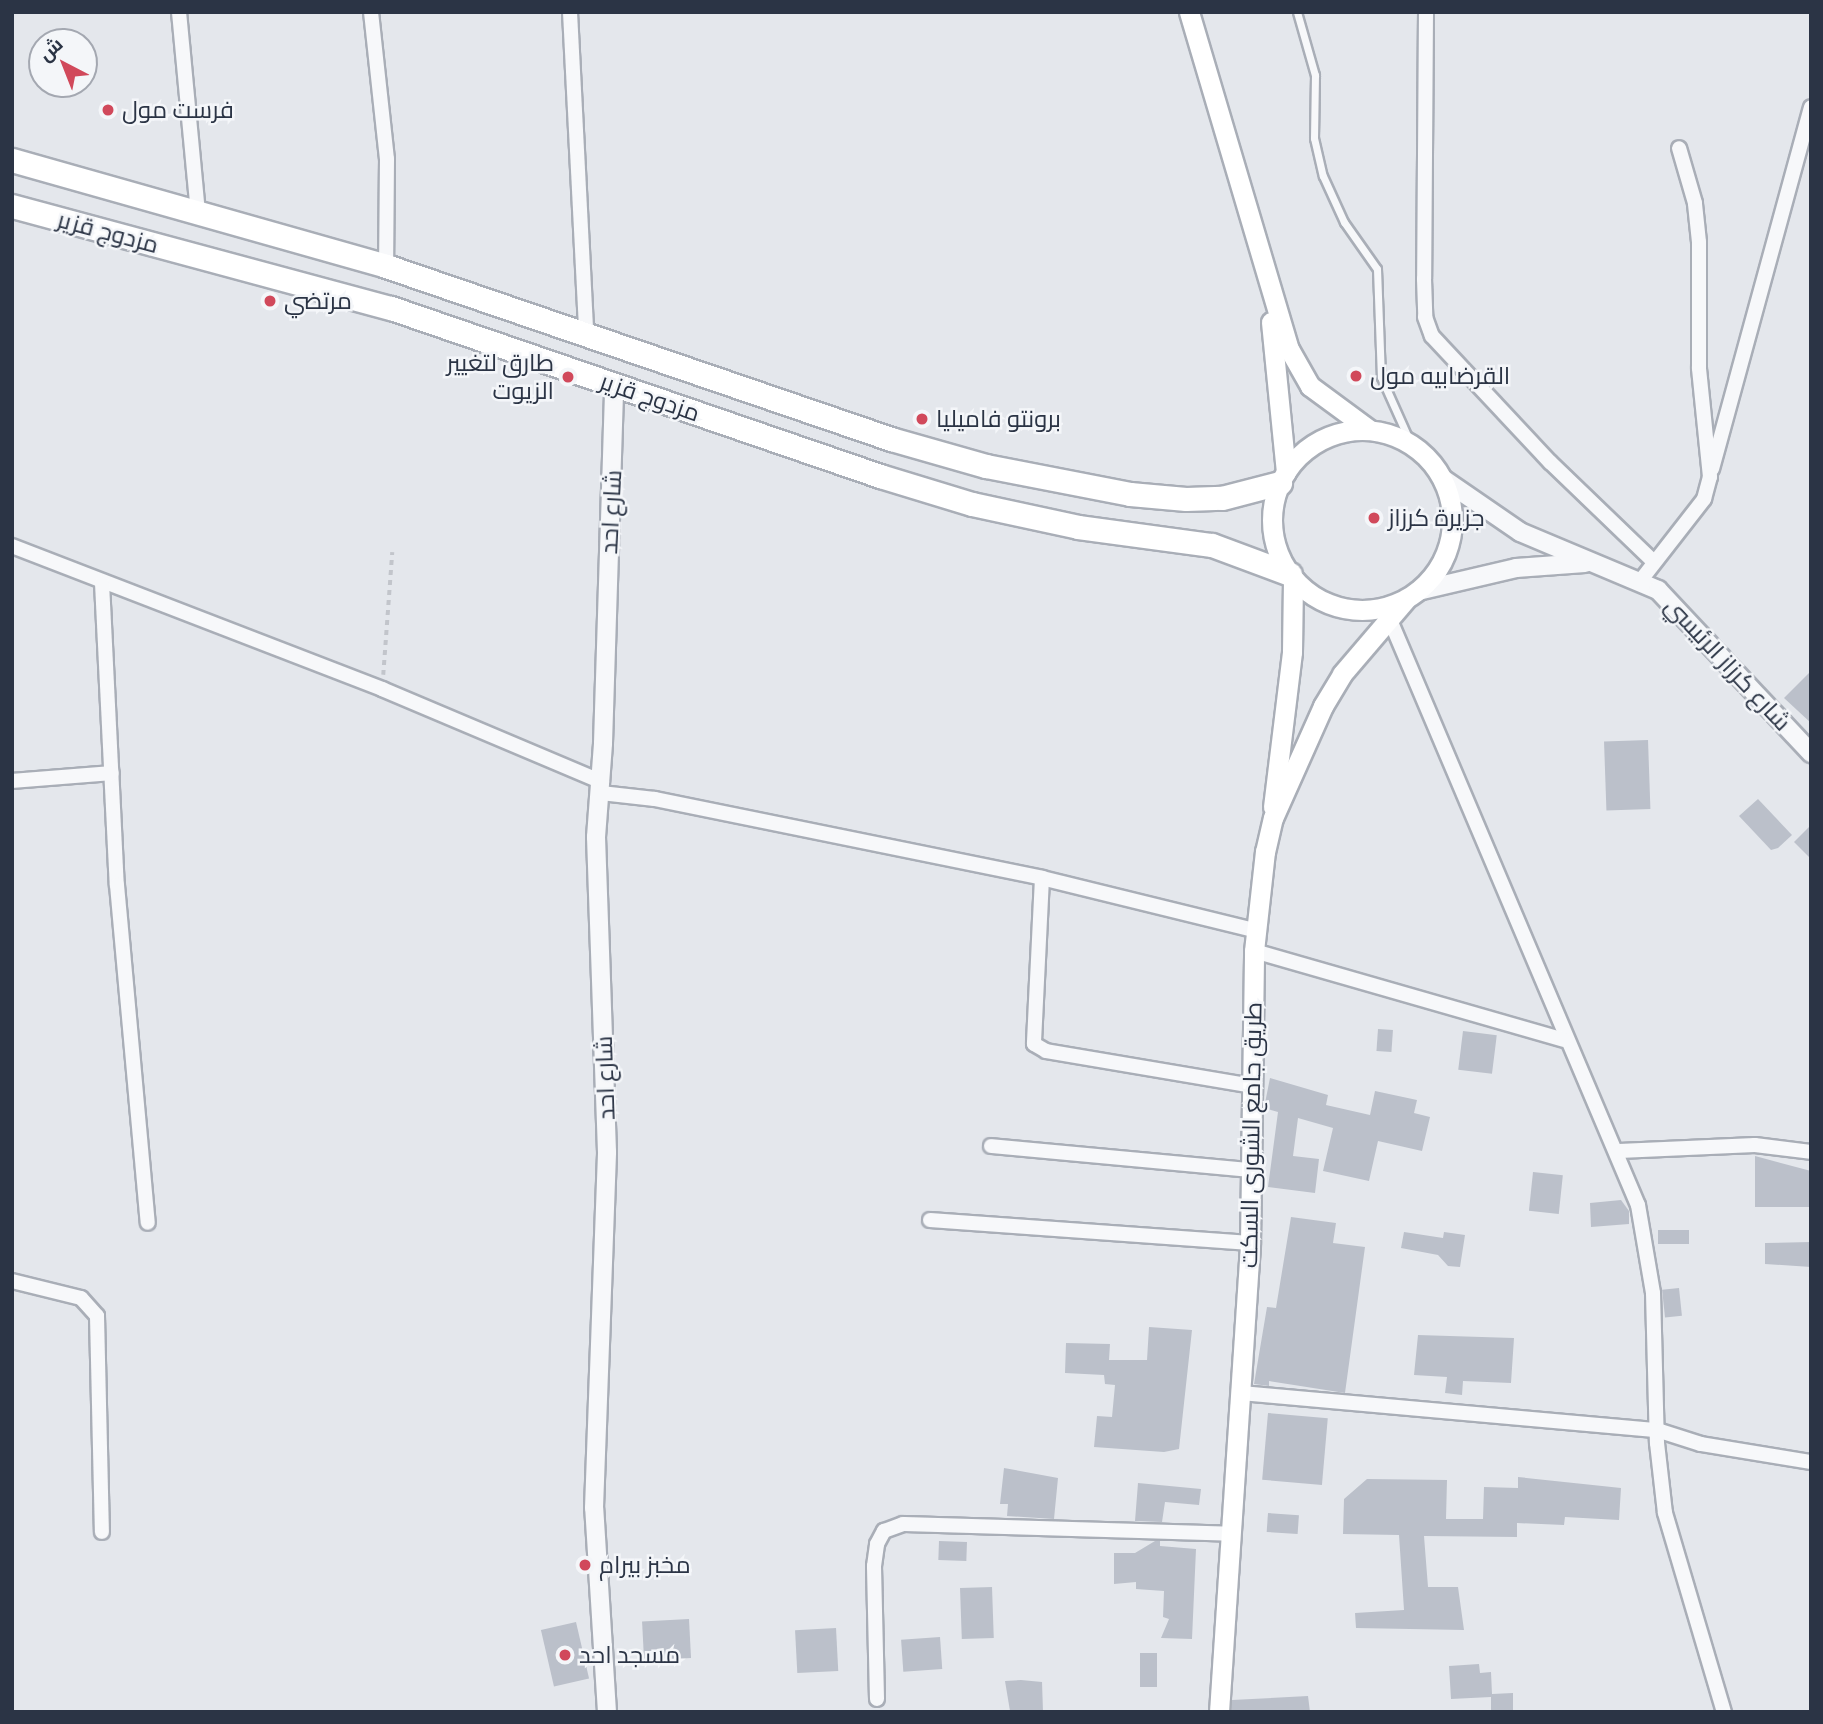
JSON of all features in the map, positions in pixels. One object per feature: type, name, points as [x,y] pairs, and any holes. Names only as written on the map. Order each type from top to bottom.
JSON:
[{"type":"main road","points":[[1188,12],[1289,349],[1303,375],[1321,396],[1370,430],[1411,444],[1443,479],[1452,530],[1441,564],[1412,595],[1366,610],[1346,609],[1326,603],[1292,576],[1274,539],[1274,501],[1283,478],[1305,451],[1328,437],[1370,430]]},
{"type":"main road","name":"مزدوج قزير","points":[[12,160],[386,266],[586,331],[891,439],[986,466],[1130,495],[1186,499],[1222,498],[1283,478]]},
{"type":"main road","name":"مزدوج قزير","points":[[12,206],[391,308],[972,503],[1078,527],[1212,545],[1292,576]]},
{"type":"main road","points":[[1262,262],[1280,388],[1283,478]]},
{"type":"main road","points":[[520,350],[531,313]]},
{"type":"main road","points":[[1273,818],[1273,775],[1292,652],[1292,576]]},
{"type":"main road","name":"طريق جامع الشورى السكت","points":[[1219,1712],[1233,1534],[1250,1243],[1254,951],[1273,818],[1322,706],[1342,674],[1412,595]]},
{"type":"street","points":[[179,12],[198,213]]},
{"type":"street","points":[[371,12],[387,159],[386,266]]},
{"type":"street","points":[[570,12],[586,331]]},
{"type":"street","points":[[1426,12],[1424,279],[1425,317],[1432,336],[1549,462],[1652,560]]},
{"type":"street","points":[[1640,580],[1652,560],[1704,499],[1811,107]]},
{"type":"street","points":[[1679,148],[1695,203],[1699,242],[1699,368],[1710,477]]},
{"type":"street","name":"شارع احد","points":[[607,1712],[594,1507],[607,1152],[596,837],[601,788],[614,384]]},
{"type":"street","name":"شارع كرزاز الرئيسي","points":[[1443,479],[1520,532],[1640,580],[1676,608],[1811,753]]},
{"type":"street","points":[[12,546],[382,689],[601,788],[1042,878],[1258,931]]},
{"type":"street","name":"شارع كرزاز الرئيسي","points":[[1412,595],[1551,562],[1602,564]]},
{"type":"street","points":[[102,583],[117,885],[148,1223]]},
{"type":"street","points":[[1390,620],[1565,1040],[1619,1151],[1638,1205],[1653,1293],[1657,1430],[1665,1513],[1724,1712]]},
{"type":"street","points":[[12,781],[112,773]]},
{"type":"street","points":[[1042,878],[1034,1044],[1046,1051],[1254,1086]]},
{"type":"street","points":[[1254,951],[1565,1040]]},
{"type":"street","points":[[1619,1151],[1755,1145],[1811,1152]]},
{"type":"street","points":[[991,1146],[1252,1170]]},
{"type":"street","points":[[930,1220],[1250,1243]]},
{"type":"street","points":[[12,1281],[81,1298],[97,1316],[102,1532]]},
{"type":"street","points":[[1241,1393],[1657,1430],[1702,1444],[1811,1462]]},
{"type":"street","points":[[877,1699],[874,1566],[877,1544],[884,1531],[903,1524],[1233,1534]]},
{"type":"lane","points":[[1297,12],[1315,75],[1314,138],[1322,176],[1343,222],[1377,269],[1381,377],[1411,444]]},
{"type":"path","points":[[382,689],[392,552]]},
{"type":"building","points":[[1811,671],[1811,723],[1784,698]]},
{"type":"building","points":[[1648,740],[1650,809],[1606,810],[1604,742]]},
{"type":"building","points":[[1758,799],[1792,835],[1778,848],[1771,850],[1739,816]]},
{"type":"building","points":[[1811,825],[1811,859],[1794,842]]},
{"type":"building","points":[[1378,1029],[1393,1030],[1391,1052],[1376,1051]]},
{"type":"building","points":[[1463,1031],[1497,1035],[1492,1074],[1458,1070]]},
{"type":"building","points":[[1270,1078],[1328,1095],[1326,1105],[1370,1115],[1375,1091],[1417,1100],[1414,1113],[1430,1117],[1422,1151],[1378,1141],[1369,1181],[1323,1171],[1333,1128],[1298,1118],[1293,1156],[1319,1159],[1315,1193],[1268,1187],[1278,1112],[1264,1108]]},
{"type":"building","points":[[1755,1156],[1811,1171],[1811,1207],[1755,1207]]},
{"type":"building","points":[[1533,1172],[1563,1175],[1559,1214],[1529,1211]]},
{"type":"building","points":[[1621,1200],[1629,1211],[1629,1224],[1591,1227],[1590,1203]]},
{"type":"building","points":[[1291,1217],[1336,1223],[1333,1243],[1365,1247],[1345,1393],[1269,1381],[1269,1386],[1254,1384],[1267,1307],[1276,1308]]},
{"type":"building","points":[[1658,1230],[1689,1230],[1689,1244],[1658,1244]]},
{"type":"building","points":[[1404,1232],[1443,1238],[1444,1232],[1465,1235],[1460,1267],[1448,1266],[1438,1255],[1401,1248]]},
{"type":"building","points":[[1811,1242],[1811,1267],[1765,1264],[1765,1243]]},
{"type":"building","points":[[1679,1288],[1682,1316],[1665,1318],[1662,1290]]},
{"type":"building","points":[[1149,1327],[1192,1330],[1179,1449],[1164,1452],[1094,1447],[1097,1416],[1112,1417],[1115,1385],[1105,1384],[1104,1375],[1065,1373],[1066,1343],[1110,1344],[1109,1360],[1147,1360]]},
{"type":"building","points":[[1418,1335],[1514,1338],[1511,1383],[1463,1381],[1462,1395],[1445,1393],[1447,1377],[1414,1375]]},
{"type":"building","points":[[1268,1413],[1328,1418],[1322,1485],[1262,1480]]},
{"type":"building","points":[[1004,1468],[1058,1478],[1054,1519],[1007,1516],[1008,1504],[1000,1504]]},
{"type":"building","points":[[1518,1477],[1621,1488],[1619,1520],[1565,1517],[1564,1525],[1517,1523],[1517,1537],[1424,1536],[1428,1587],[1458,1587],[1464,1630],[1356,1628],[1355,1613],[1404,1610],[1399,1535],[1343,1534],[1344,1499],[1367,1479],[1447,1480],[1446,1519],[1483,1519],[1484,1487],[1518,1488]]},
{"type":"building","points":[[1138,1483],[1201,1489],[1199,1505],[1165,1502],[1162,1522],[1135,1521]]},
{"type":"building","points":[[1268,1513],[1299,1515],[1298,1534],[1267,1532]]},
{"type":"building","points":[[939,1541],[967,1542],[966,1561],[938,1560]]},
{"type":"building","points":[[1155,1541],[1160,1541],[1160,1546],[1196,1549],[1192,1639],[1161,1638],[1169,1619],[1163,1617],[1164,1591],[1136,1589],[1136,1582],[1114,1584],[1114,1553],[1135,1553]]},
{"type":"building","points":[[992,1587],[994,1638],[962,1639],[960,1588]]},
{"type":"building","points":[[689,1619],[691,1658],[644,1660],[642,1621]]},
{"type":"building","name":"مسجد احد","points":[[576,1622],[589,1679],[554,1687],[541,1630]]},
{"type":"building","points":[[836,1628],[838,1671],[797,1673],[795,1630]]},
{"type":"building","points":[[940,1637],[942,1669],[903,1672],[901,1640]]},
{"type":"building","points":[[1140,1653],[1157,1653],[1157,1687],[1140,1687]]},
{"type":"building","points":[[1479,1664],[1480,1673],[1491,1672],[1492,1694],[1513,1693],[1513,1710],[1491,1711],[1491,1697],[1451,1699],[1449,1666]]},
{"type":"building","points":[[1005,1681],[1042,1682],[1043,1712],[1010,1711]]},
{"type":"building","points":[[1308,1696],[1310,1712],[1231,1712],[1232,1700]]},
{"type":"place","name":"فرست مول","points":[[108,110]]},
{"type":"place","name":"مرتضي","points":[[270,301]]},
{"type":"place","name":"القرضابيه مول","points":[[1356,376]]},
{"type":"place","name":"طارق لتغيير الزيوت","points":[[568,377]]},
{"type":"place","name":"برونتو فاميليا","points":[[922,419]]},
{"type":"place","name":"جزيرة كرزاز","points":[[1374,518]]},
{"type":"place","name":"مخبز بيرام","points":[[585,1565]]},
{"type":"place","name":"مسجد احد","points":[[565,1655]]}]
